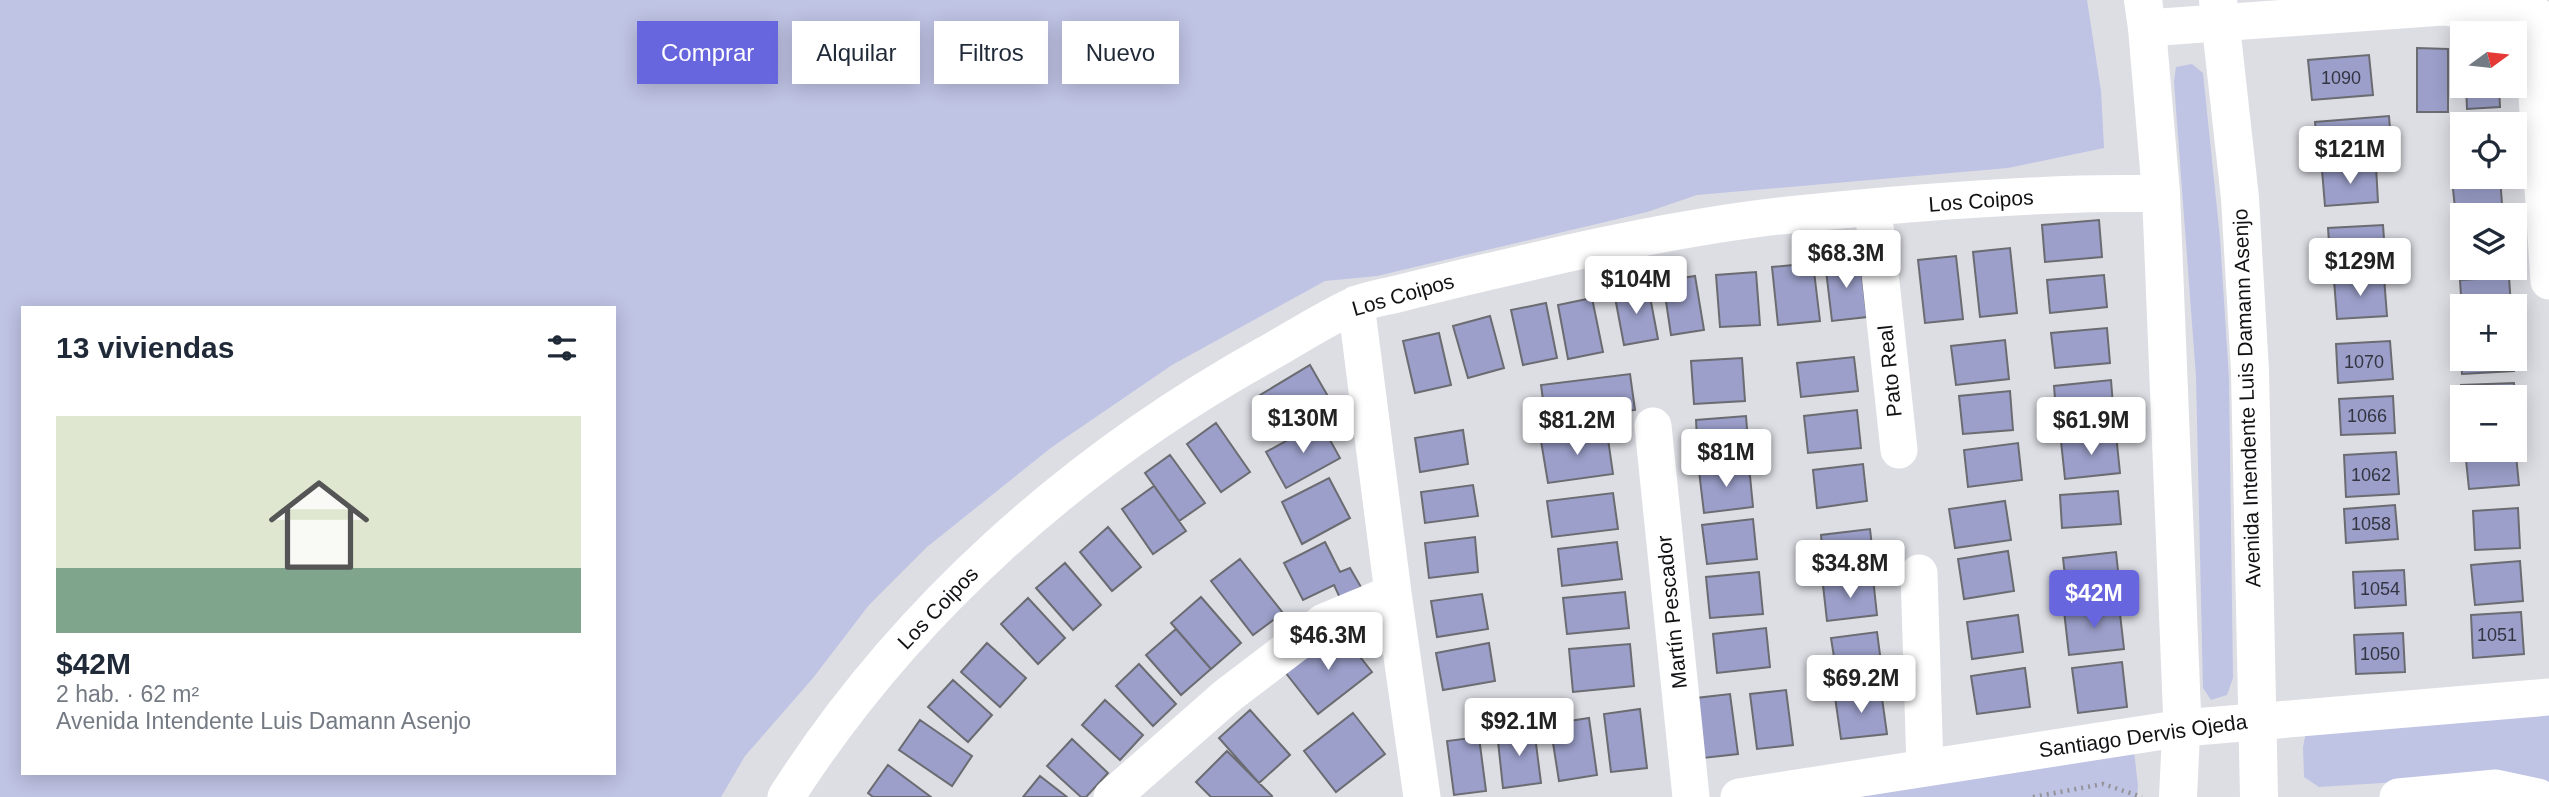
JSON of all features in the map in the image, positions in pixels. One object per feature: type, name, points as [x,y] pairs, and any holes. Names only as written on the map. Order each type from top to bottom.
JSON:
[{"type":"main road","name":"Avenida Intendente Luis Damann Asenjo","points":[[2219,11],[2240,198],[2250,371],[2259,797]]},
{"type":"main road","points":[[2145,14],[2161,193],[2183,728],[2178,797]]},
{"type":"street","points":[[2145,14],[2443,7],[2537,13],[2549,281]]},
{"type":"street","name":"Los Coipos","points":[[786,797],[850,706],[904,642],[961,582],[1021,525],[1084,472],[1152,424],[1222,379],[1356,304],[1572,252],[1675,231],[1786,216],[1874,208],[2083,194],[2161,193]]},
{"type":"street","name":"Pato Real","points":[[1874,208],[1899,450]]},
{"type":"street","points":[[1356,304],[1422,797]]},
{"type":"street","name":"Martín Pescador","points":[[1653,426],[1691,797]]},
{"type":"street","points":[[1919,573],[1925,768]]},
{"type":"street","points":[[1112,797],[1227,696],[1324,622],[1393,593]]},
{"type":"street","name":"Santiago Dervis Ojeda","points":[[1739,797],[2183,728],[2549,697]]},
{"type":"street","points":[[2398,797],[2496,788],[2538,797]]},
{"type":"path","points":[[2033,797],[2103,784],[2142,797]]},
{"type":"shaded area","points":[[0,0],[2087,0],[2101,91],[2104,148],[2008,168],[1697,195],[1647,212],[1377,276],[1325,281],[1172,365],[1052,447],[927,547],[869,605],[813,678],[745,756],[721,797],[0,797]]},
{"type":"shaded area","points":[[2192,64],[2203,73],[2220,238],[2229,379],[2233,678],[2227,695],[2211,700],[2203,688],[2196,377],[2174,82],[2176,67]]},
{"type":"shaded area","points":[[2549,715],[2549,787],[2508,775],[2319,787],[2304,777],[2303,747],[2306,732]]},
{"type":"shaded area","points":[[2134,751],[2137,797],[1860,797]]},
{"type":"building","points":[[2417,48],[2448,49],[2448,112],[2417,112]]},
{"type":"building","points":[[2369,55],[2373,95],[2312,100],[2308,60]]},
{"type":"building","points":[[2467,98],[2500,98],[2500,107],[2467,109]]},
{"type":"building","points":[[2389,116],[2392,156],[2319,162],[2315,122]]},
{"type":"building","points":[[2376,166],[2378,202],[2325,206],[2322,170]]},
{"type":"building","points":[[2453,189],[2501,189],[2502,203],[2454,203]]},
{"type":"building","points":[[2099,220],[2102,257],[2045,262],[2042,225]]},
{"type":"building","points":[[2383,225],[2386,267],[2331,271],[2328,228]]},
{"type":"building","points":[[2010,248],[2017,313],[1980,317],[1973,252]]},
{"type":"building","points":[[1956,256],[1963,319],[1925,323],[1918,260]]},
{"type":"building","points":[[1860,258],[1867,317],[1832,321],[1825,262]]},
{"type":"building","points":[[1813,263],[1820,321],[1778,325],[1772,267]]},
{"type":"building","points":[[1756,272],[1760,325],[1720,327],[1716,275]]},
{"type":"building","points":[[2104,275],[2107,307],[2050,313],[2047,280]]},
{"type":"building","points":[[1695,276],[1704,330],[1671,335],[1663,281]]},
{"type":"building","points":[[2384,277],[2387,316],[2337,319],[2334,280]]},
{"type":"building","points":[[2460,280],[2509,280],[2510,294],[2461,294]]},
{"type":"building","points":[[1648,286],[1658,339],[1624,345],[1614,292]]},
{"type":"building","points":[[1592,298],[1603,352],[1568,359],[1558,305]]},
{"type":"building","points":[[1546,303],[1557,358],[1523,365],[1511,310]]},
{"type":"building","points":[[1490,316],[1504,368],[1468,378],[1453,326]]},
{"type":"building","points":[[2107,328],[2110,363],[2055,368],[2051,333]]},
{"type":"building","points":[[1439,333],[1451,385],[1415,393],[1403,341]]},
{"type":"building","points":[[2005,340],[2009,379],[1956,385],[1951,346]]},
{"type":"building","points":[[2390,341],[2393,379],[2338,383],[2336,344]]},
{"type":"building","points":[[1854,357],[1858,391],[1801,397],[1797,363]]},
{"type":"building","points":[[1742,358],[1745,401],[1694,404],[1691,361]]},
{"type":"building","points":[[1310,365],[1329,398],[1273,429],[1255,398]]},
{"type":"building","points":[[2462,371],[2514,371],[2462,374]]},
{"type":"building","points":[[1630,374],[1635,410],[1546,422],[1541,385]]},
{"type":"building","points":[[2111,380],[2114,418],[2057,424],[2054,386]]},
{"type":"building","points":[[2514,383],[2514,385],[2461,385]]},
{"type":"building","points":[[2010,391],[2013,430],[1963,434],[1959,396]]},
{"type":"building","points":[[2393,396],[2395,433],[2341,435],[2339,399]]},
{"type":"building","points":[[1857,410],[1861,448],[1808,453],[1804,416]]},
{"type":"building","points":[[1746,416],[1749,454],[1698,458],[1696,420]]},
{"type":"building","points":[[1320,422],[1340,458],[1286,488],[1266,452]]},
{"type":"building","points":[[1216,423],[1250,472],[1221,492],[1187,444]]},
{"type":"building","points":[[1463,430],[1468,464],[1420,472],[1415,438]]},
{"type":"building","points":[[1607,432],[1613,474],[1548,483],[1541,441]]},
{"type":"building","points":[[2116,434],[2120,473],[2065,479],[2061,441]]},
{"type":"building","points":[[2018,443],[2022,480],[1968,487],[1964,450]]},
{"type":"building","points":[[2396,452],[2399,494],[2346,497],[2344,455]]},
{"type":"building","points":[[1170,455],[1205,503],[1179,521],[1145,473]]},
{"type":"building","points":[[2466,462],[2517,462],[2519,485],[2469,489]]},
{"type":"building","points":[[1863,464],[1867,501],[1817,508],[1813,470]]},
{"type":"building","points":[[1749,466],[1753,507],[1704,513],[1699,471]]},
{"type":"building","points":[[1329,478],[1350,518],[1302,544],[1282,502]]},
{"type":"building","points":[[1473,485],[1478,516],[1425,523],[1421,492]]},
{"type":"building","points":[[1154,486],[1186,531],[1153,554],[1122,509]]},
{"type":"building","points":[[2118,491],[2121,524],[2062,528],[2060,495]]},
{"type":"building","points":[[1613,493],[1618,529],[1552,537],[1547,501]]},
{"type":"building","points":[[2005,501],[2011,540],[1955,548],[1949,509]]},
{"type":"building","points":[[2395,505],[2398,539],[2346,543],[2344,509]]},
{"type":"building","points":[[2518,508],[2520,548],[2475,550],[2473,511]]},
{"type":"building","points":[[1753,519],[1757,559],[1707,564],[1702,525]]},
{"type":"building","points":[[1108,527],[1141,567],[1112,591],[1080,552]]},
{"type":"building","points":[[1870,529],[1874,564],[1824,570],[1821,535]]},
{"type":"building","points":[[1475,537],[1478,572],[1429,578],[1425,543]]},
{"type":"building","points":[[1325,542],[1340,572],[1350,568],[1361,587],[1340,598],[1334,585],[1303,600],[1284,563]]},
{"type":"building","points":[[1617,542],[1622,579],[1562,586],[1558,549]]},
{"type":"building","points":[[2008,551],[2014,591],[1964,599],[1958,559]]},
{"type":"building","points":[[2116,552],[2120,589],[2067,595],[2063,558]]},
{"type":"building","points":[[1240,559],[1283,613],[1253,635],[1211,581]]},
{"type":"building","points":[[2520,561],[2523,601],[2475,605],[2471,565]]},
{"type":"building","points":[[1065,563],[1101,605],[1073,630],[1036,588]]},
{"type":"building","points":[[2404,570],[2406,605],[2355,608],[2353,572]]},
{"type":"building","points":[[1759,572],[1763,614],[1710,618],[1706,577]]},
{"type":"building","points":[[1873,578],[1877,615],[1827,621],[1823,585]]},
{"type":"building","points":[[1625,592],[1629,628],[1567,634],[1563,598]]},
{"type":"building","points":[[1482,594],[1488,629],[1437,637],[1431,601]]},
{"type":"building","points":[[1201,597],[1241,643],[1211,669],[1171,623]]},
{"type":"building","points":[[1028,598],[1065,638],[1038,664],[1001,624]]},
{"type":"building","points":[[2119,605],[2124,649],[2069,655],[2064,611]]},
{"type":"building","points":[[2521,612],[2524,654],[2473,658],[2471,615]]},
{"type":"building","points":[[2018,615],[2023,652],[1972,659],[1967,622]]},
{"type":"building","points":[[1766,628],[1770,667],[1717,673],[1713,634]]},
{"type":"building","points":[[1176,629],[1211,669],[1181,695],[1146,655]]},
{"type":"building","points":[[1339,630],[1372,672],[1318,714],[1285,672]]},
{"type":"building","points":[[1877,632],[1882,670],[1837,676],[1831,638]]},
{"type":"building","points":[[2403,633],[2405,672],[2356,674],[2354,635]]},
{"type":"building","points":[[987,643],[1026,678],[1000,707],[961,672]]},
{"type":"building","points":[[1489,643],[1495,681],[1443,690],[1436,653]]},
{"type":"building","points":[[1630,644],[1634,686],[1573,692],[1569,649]]},
{"type":"building","points":[[2122,662],[2127,707],[2078,713],[2072,668]]},
{"type":"building","points":[[1139,664],[1176,704],[1153,726],[1116,686]]},
{"type":"building","points":[[2025,668],[2030,707],[1977,714],[1971,676]]},
{"type":"building","points":[[953,680],[992,715],[968,742],[928,707]]},
{"type":"building","points":[[1786,690],[1793,745],[1757,749],[1750,694]]},
{"type":"building","points":[[1881,691],[1887,734],[1841,739],[1835,697]]},
{"type":"building","points":[[1730,694],[1738,754],[1703,758],[1696,698]]},
{"type":"building","points":[[1105,700],[1143,735],[1120,760],[1082,725]]},
{"type":"building","points":[[1640,709],[1647,768],[1611,772],[1604,714]]},
{"type":"building","points":[[1250,710],[1290,755],[1259,783],[1219,738]]},
{"type":"building","points":[[1353,713],[1385,754],[1336,792],[1304,751]]},
{"type":"building","points":[[1589,718],[1597,775],[1559,781],[1550,724]]},
{"type":"building","points":[[920,720],[972,756],[952,786],[899,750]]},
{"type":"building","points":[[1534,728],[1541,783],[1503,788],[1497,732]]},
{"type":"building","points":[[1479,737],[1486,791],[1454,795],[1447,741]]},
{"type":"building","points":[[1072,739],[1108,773],[1086,797],[1081,797],[1047,766]]},
{"type":"building","points":[[1227,751],[1271,797],[1211,797],[1196,782]]},
{"type":"building","points":[[888,765],[931,797],[873,797],[868,793]]},
{"type":"building","points":[[1040,776],[1067,797],[1023,797]]}]
